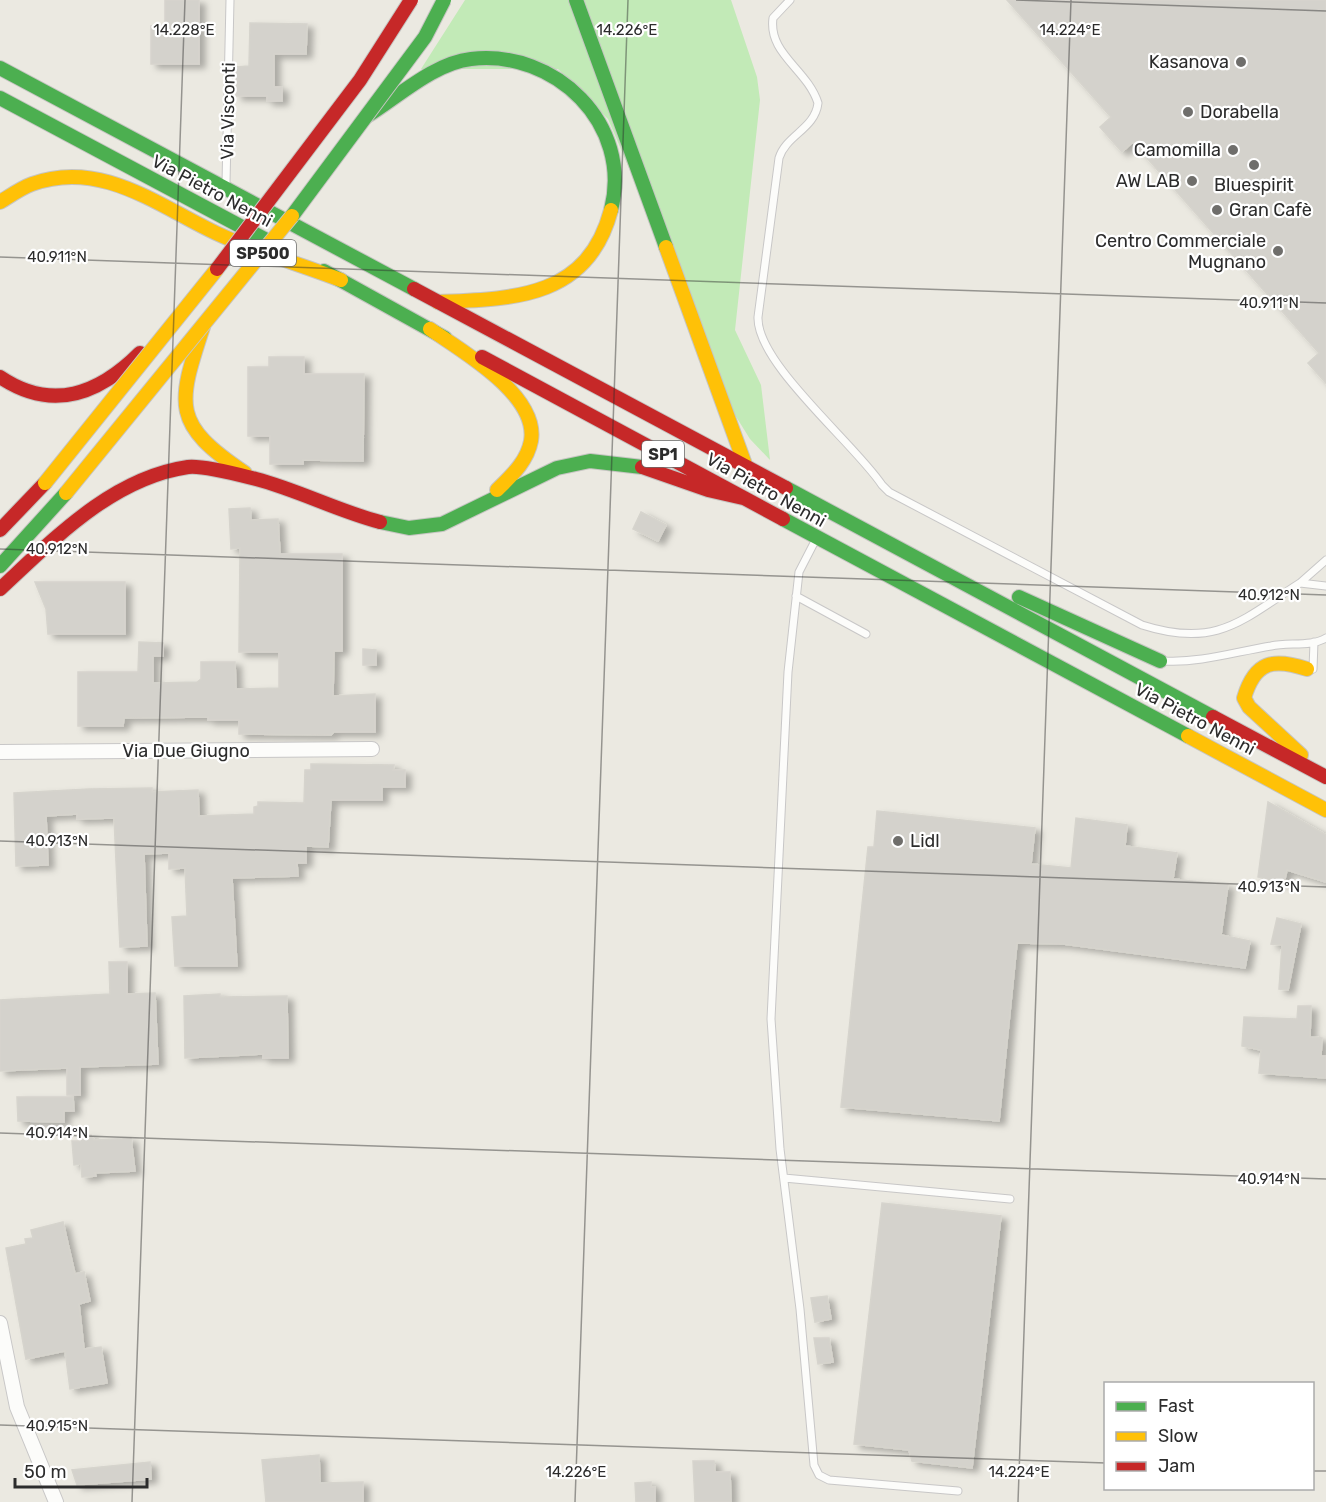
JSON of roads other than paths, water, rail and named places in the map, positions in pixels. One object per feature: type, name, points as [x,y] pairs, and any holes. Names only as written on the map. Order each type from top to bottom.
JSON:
[{"type":"main road","name":"SP500","points":[[0,530],[45,483],[197,298],[400,23],[411,0]]},
{"type":"main road","name":"SP500","points":[[0,566],[66,493],[274,240],[424,38],[444,0]]},
{"type":"main road","points":[[576,0],[746,467]]},
{"type":"main road","points":[[367,116],[435,73],[469,59],[512,59],[555,75],[578,93],[607,133],[617,167],[615,208],[600,244],[576,271],[554,285],[528,295],[438,302]]},
{"type":"main road","name":"Via Pietro Nenni","points":[[0,68],[1320,773]]},
{"type":"main road","name":"Via Pietro Nenni","points":[[0,98],[1326,810]]},
{"type":"main road","points":[[0,202],[18,188],[52,176],[89,175],[126,185],[218,233],[341,280]]},
{"type":"main road","points":[[0,377],[31,393],[57,397],[79,394],[119,374],[197,298]]},
{"type":"main road","points":[[203,326],[183,395],[187,423],[200,440],[224,459],[256,479]]},
{"type":"main road","points":[[430,329],[510,388],[522,401],[532,426],[531,447],[520,469],[466,514]]},
{"type":"main road","points":[[0,589],[47,545],[131,484],[190,467],[256,479],[378,522],[409,528],[442,524],[558,468],[590,461],[640,466],[708,490],[743,498]]},
{"type":"main road","points":[[898,548],[955,566],[1160,661]]},
{"type":"main road","points":[[1310,670],[1278,661],[1269,663],[1254,674],[1244,698],[1249,707],[1320,773]]},
{"type":"street","name":"Via Due Giugno","points":[[0,752],[372,749]]},
{"type":"street","points":[[0,1323],[17,1407],[56,1502]]},
{"type":"lane","name":"Via Visconti","points":[[226,187],[230,0]]},
{"type":"lane","points":[[790,0],[774,18],[774,41],[811,86],[818,104],[812,121],[781,150],[758,317],[759,331],[774,360],[882,485],[889,492],[1152,628],[1185,633],[1222,629],[1259,613],[1300,583],[1326,560]]},
{"type":"lane","points":[[816,538],[799,572],[788,672],[771,1019],[784,1178],[815,1470],[829,1480],[958,1491]]},
{"type":"lane","points":[[1300,583],[1326,585]]},
{"type":"lane","points":[[796,596],[866,634]]},
{"type":"lane","points":[[1160,661],[1186,663],[1273,645],[1325,639]]},
{"type":"lane","points":[[1310,670],[1314,642]]},
{"type":"lane","points":[[784,1178],[1010,1199]]},
{"type":"place","name":"Kasanova","points":[[1241,62]]},
{"type":"place","name":"Dorabella","points":[[1188,112]]},
{"type":"place","name":"Camomilla","points":[[1233,150]]},
{"type":"place","name":"Bluespirit","points":[[1254,165]]},
{"type":"place","name":"AW LAB","points":[[1192,181]]},
{"type":"place","name":"Gran Cafè","points":[[1217,210]]},
{"type":"place","name":"Centro Commerciale Mugnano","points":[[1278,251]]},
{"type":"place","name":"Lidl","points":[[898,841]]}]
